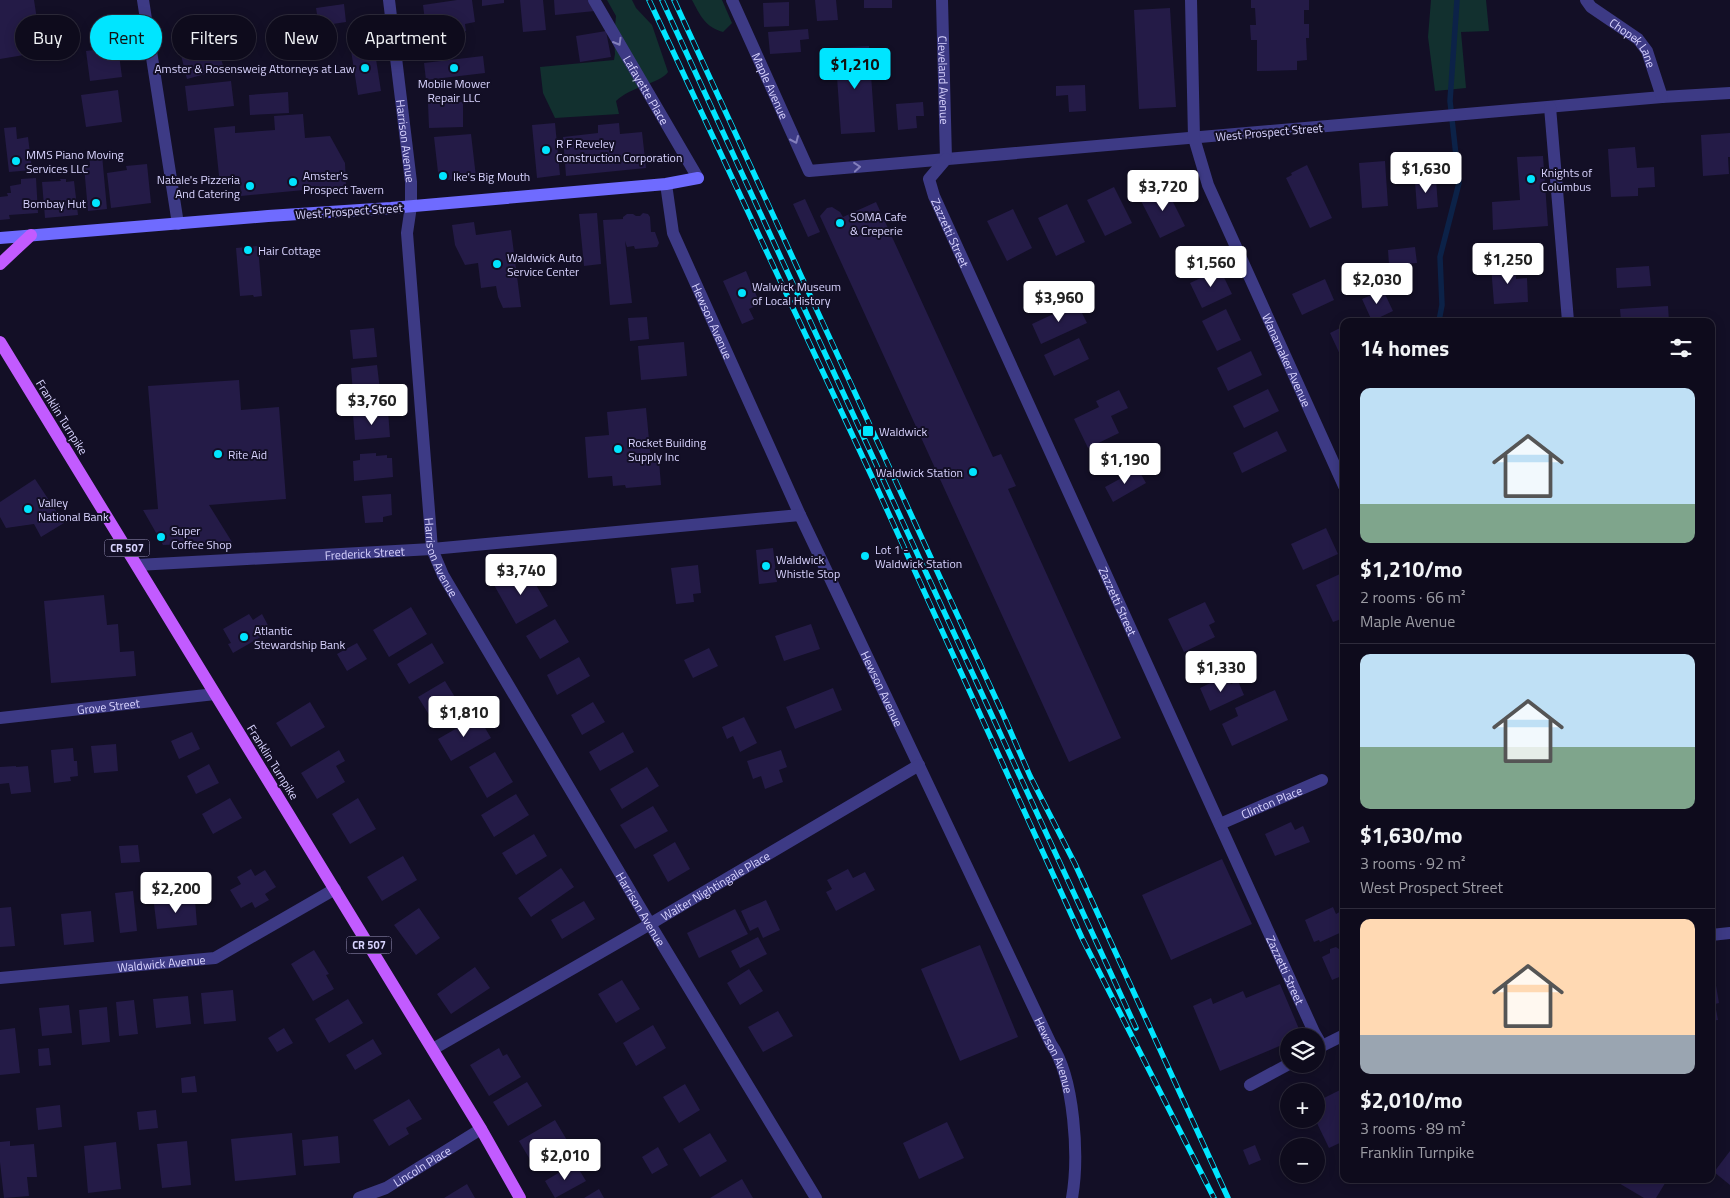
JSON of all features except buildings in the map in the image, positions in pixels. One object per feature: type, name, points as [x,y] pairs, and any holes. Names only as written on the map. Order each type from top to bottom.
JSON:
[{"type":"main road","points":[[0,264],[32,235]]},
{"type":"main road","name":"Franklin Turnpike","points":[[0,342],[481,1129],[520,1198]]},
{"type":"street","points":[[143,0],[178,224]]},
{"type":"street","name":"Harrison Avenue","points":[[389,0],[411,182],[407,233],[432,548],[443,575],[650,924],[816,1198]]},
{"type":"street","name":"Lafayette Place","points":[[594,0],[698,178]]},
{"type":"street","name":"Maple Avenue","points":[[732,0],[809,172]]},
{"type":"street","name":"Cleveland Avenue","points":[[942,0],[946,159]]},
{"type":"street","name":"Wanamaker Avenue","points":[[1191,0],[1194,138],[1208,185],[1340,477]]},
{"type":"street","name":"Chopek Lane","points":[[1586,0],[1591,7],[1638,38],[1647,51],[1662,98]]},
{"type":"street","name":"West Prospect Street","points":[[809,172],[1730,93]]},
{"type":"street","points":[[1550,107],[1568,318]]},
{"type":"street","name":"Zazzetti Street","points":[[946,159],[929,179],[934,196],[1312,1028]]},
{"type":"street","name":"West Prospect Street","points":[[0,238],[666,184],[698,178]]},
{"type":"street","name":"Hewson Avenue","points":[[666,184],[673,233],[800,515],[1056,1051],[1073,1117],[1076,1152],[1072,1198]]},
{"type":"street","name":"Frederick Street","points":[[137,565],[432,548],[800,515]]},
{"type":"street","name":"Grove Street","points":[[0,718],[215,694]]},
{"type":"street","name":"Walter Nightingale Place","points":[[432,1049],[650,924],[919,765]]},
{"type":"street","name":"Clinton Place","points":[[1220,824],[1322,780]]},
{"type":"street","name":"Waldwick Avenue","points":[[0,978],[215,958],[335,889]]},
{"type":"street","points":[[1715,934],[1730,932]]},
{"type":"street","points":[[1325,1044],[1340,1037]]},
{"type":"street","points":[[1250,1084],[1280,1069]]},
{"type":"street","name":"Lincoln Place","points":[[360,1198],[386,1188],[481,1129]]},
{"type":"green space","points":[[607,0],[632,0],[636,8],[652,25],[668,72],[659,79],[629,92],[616,101],[619,114],[555,118],[543,93],[540,67],[614,60],[616,16]]},
{"type":"green space","points":[[692,0],[722,0],[732,23],[723,32],[717,30],[707,24]]},
{"type":"green space","points":[[1431,0],[1486,0],[1489,31],[1461,32],[1466,88],[1435,91],[1428,37]]},
{"type":"waterway","points":[[1440,318],[1442,305],[1440,257],[1459,183],[1450,101],[1457,0]]},
{"type":"railway","points":[[649,0],[872,477],[1082,938],[1214,1198]]},
{"type":"railway","points":[[662,0],[1136,1028]]},
{"type":"railway","points":[[674,0],[1030,776],[1075,864],[1228,1198]]},
{"type":"place","name":"Amster & Rosensweig Attorneys at Law","points":[[365,68]]},
{"type":"place","name":"Mobile Mower Repair LLC","points":[[454,68]]},
{"type":"place","name":"R F Reveley Construction Corporation","points":[[546,150]]},
{"type":"place","name":"MMS Piano Moving Services LLC","points":[[16,161]]},
{"type":"place","name":"Ike's Big Mouth","points":[[443,176]]},
{"type":"place","name":"Knights of Columbus","points":[[1531,179]]},
{"type":"place","name":"Amster's Prospect Tavern","points":[[293,182]]},
{"type":"place","name":"Natale's Pizzeria And Catering","points":[[250,186]]},
{"type":"place","name":"Bombay Hut","points":[[96,203]]},
{"type":"place","name":"SOMA Cafe & Creperie","points":[[840,223]]},
{"type":"place","name":"Hair Cottage","points":[[248,250]]},
{"type":"place","name":"Waldwick Auto Service Center","points":[[497,264]]},
{"type":"place","name":"Walwick Museum of Local History","points":[[742,293]]},
{"type":"place","name":"Waldwick","points":[[868,431]]},
{"type":"place","name":"Rocket Building Supply Inc","points":[[618,449]]},
{"type":"place","name":"Rite Aid","points":[[218,454]]},
{"type":"place","name":"Waldwick Station","points":[[973,472]]},
{"type":"place","name":"Valley National Bank","points":[[28,509]]},
{"type":"place","name":"Super Coffee Shop","points":[[161,537]]},
{"type":"place","name":"Lot 1 - Waldwick Station","points":[[865,556]]},
{"type":"place","name":"Waldwick Whistle Stop","points":[[766,566]]},
{"type":"place","name":"Atlantic Stewardship Bank","points":[[244,637]]}]
